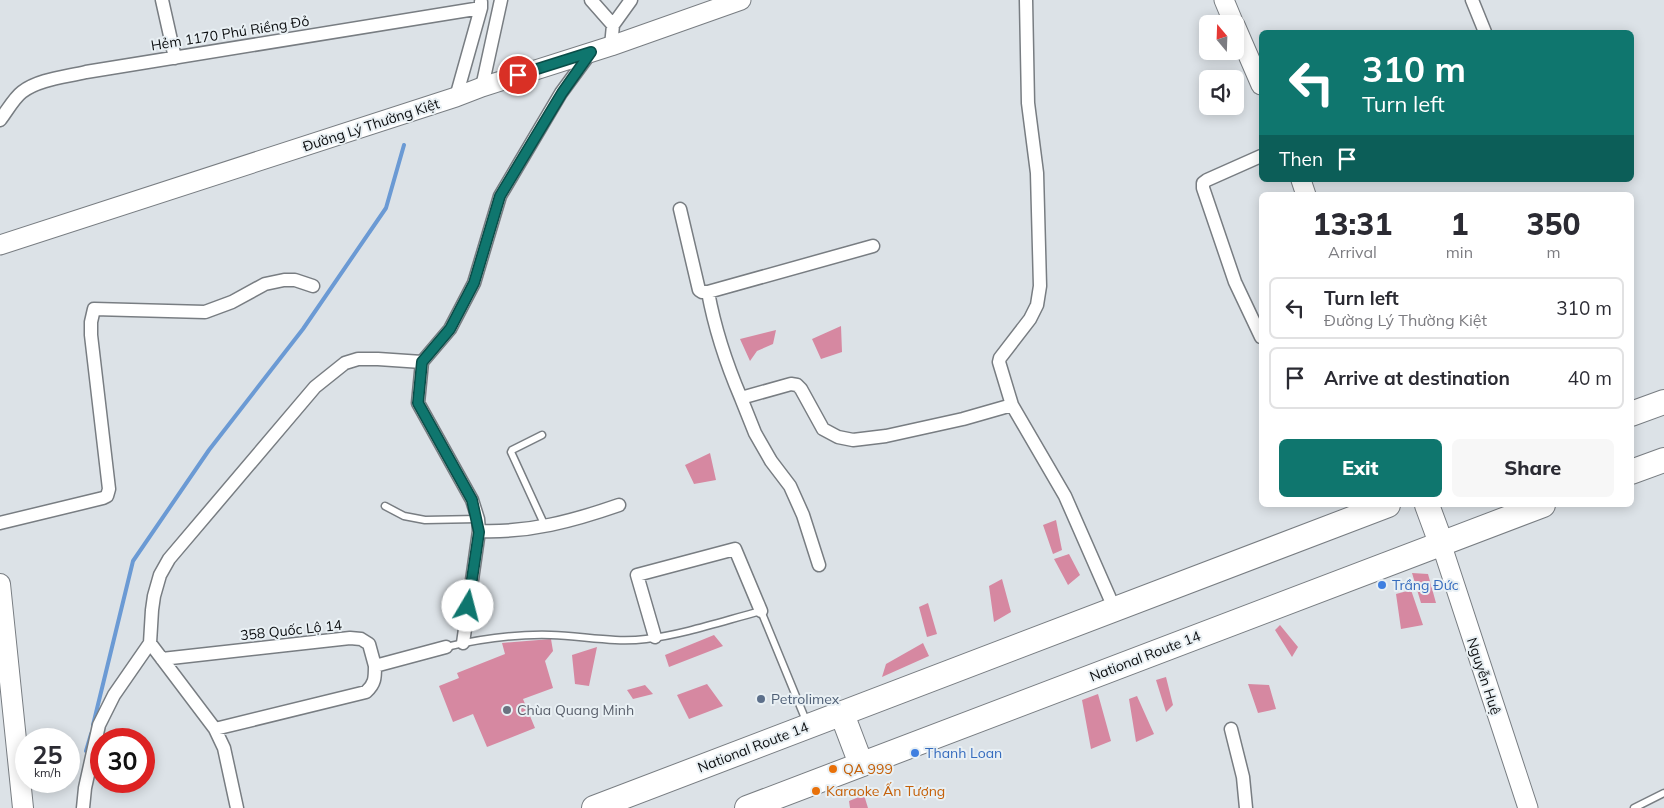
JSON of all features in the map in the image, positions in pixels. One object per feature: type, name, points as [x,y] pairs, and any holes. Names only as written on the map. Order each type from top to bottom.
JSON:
[{"type":"highway","points":[[1634,413],[1664,402]]},
{"type":"highway","points":[[1634,471],[1664,460]]},
{"type":"highway","name":"National Route 14","points":[[594,808],[1383,507]]},
{"type":"highway","points":[[1428,507],[1441,543]]},
{"type":"highway","name":"National Route 14","points":[[746,808],[1538,507]]},
{"type":"highway","points":[[842,714],[861,764]]},
{"type":"main road","points":[[0,585],[23,808]]},
{"type":"street","points":[[162,0],[175,58]]},
{"type":"street","points":[[482,87],[501,0]]},
{"type":"street","points":[[591,0],[613,25]]},
{"type":"street","points":[[610,46],[613,25],[631,0]]},
{"type":"street","name":"Đường Lý Thường Kiệt","points":[[0,245],[456,97],[741,0]]},
{"type":"street","points":[[1026,0],[1028,103],[1037,173],[1040,286],[1037,305],[1030,319],[1000,358],[999,362],[1012,405],[1065,496],[1115,610]]},
{"type":"street","points":[[1224,0],[1231,15]]},
{"type":"street","points":[[1472,0],[1484,30]]},
{"type":"street","points":[[456,97],[481,4]]},
{"type":"street","name":"Hẻm 1170 Phú Riềng Đỏ","points":[[0,120],[21,92],[45,82],[86,72],[481,4]]},
{"type":"street","points":[[1244,45],[1259,80]]},
{"type":"street","points":[[463,643],[478,526],[472,500],[418,403],[422,362],[450,329],[474,283],[500,196],[562,93],[591,52]]},
{"type":"street","points":[[1259,157],[1207,180],[1203,184],[1203,188],[1235,282],[1259,332]]},
{"type":"street","points":[[680,209],[699,290],[702,292],[708,292],[874,246]]},
{"type":"street","points":[[0,523],[108,496],[109,489],[91,335],[94,309],[205,312],[232,302],[265,284],[295,280],[313,286]]},
{"type":"street","points":[[708,292],[714,325],[725,362],[755,433],[771,461],[790,486],[803,515],[820,565]]},
{"type":"street","points":[[82,808],[88,768],[99,725],[114,695],[150,643],[154,596],[160,575],[169,559],[315,388],[345,362],[358,359],[422,362]]},
{"type":"street","points":[[741,398],[791,384],[797,385],[802,389],[824,429],[838,437],[853,440],[886,436],[963,419],[1012,405]]},
{"type":"street","points":[[478,526],[496,532],[546,527],[619,505]]},
{"type":"street","name":"Nguyễn Huệ","points":[[1441,543],[1528,808]]},
{"type":"street","points":[[655,637],[637,575],[735,549],[761,611]]},
{"type":"street","name":"358 Quốc Lộ 14","points":[[162,659],[350,638],[361,639],[369,644],[375,666]]},
{"type":"street","points":[[150,643],[215,729],[224,748],[237,808]]},
{"type":"street","points":[[215,729],[366,692],[374,685],[375,666],[446,647]]},
{"type":"street","points":[[1231,729],[1242,777],[1246,808]]},
{"type":"lane","points":[[542,435],[512,450],[511,455],[546,527]]},
{"type":"lane","points":[[385,506],[404,516],[478,526]]},
{"type":"lane","points":[[446,647],[522,635],[553,635],[622,640],[655,637],[761,611],[809,726]]},
{"type":"lane","points":[[1634,808],[1664,793]]},
{"type":"building","points":[[841,326],[842,352],[821,359],[812,339]]},
{"type":"building","points":[[776,330],[773,344],[757,351],[750,361],[740,339]]},
{"type":"building","points":[[710,453],[716,480],[694,484],[685,465]]},
{"type":"building","points":[[1056,520],[1062,550],[1053,554],[1043,525]]},
{"type":"building","points":[[1069,554],[1080,575],[1068,585],[1054,559]]},
{"type":"building","points":[[1412,573],[1428,574],[1436,603],[1421,603]]},
{"type":"building","points":[[1002,579],[1011,612],[994,622],[989,586]]},
{"type":"building","points":[[1411,590],[1423,625],[1401,629],[1396,594]]},
{"type":"building","points":[[928,603],[937,634],[927,637],[919,607]]},
{"type":"building","points":[[1280,625],[1298,647],[1292,657],[1275,630]]},
{"type":"building","points":[[714,635],[723,646],[669,667],[665,655]]},
{"type":"building","points":[[551,639],[553,651],[545,661],[553,688],[523,699],[535,728],[487,747],[473,714],[453,722],[439,686],[459,678],[457,673],[505,654],[502,643]]},
{"type":"building","points":[[923,643],[929,656],[882,677],[886,664]]},
{"type":"building","points":[[597,647],[589,686],[575,684],[572,655]]},
{"type":"building","points":[[1166,677],[1173,705],[1166,712],[1156,680]]},
{"type":"building","points":[[707,684],[723,706],[689,719],[677,695]]},
{"type":"building","points":[[1248,684],[1269,685],[1276,709],[1258,713]]},
{"type":"building","points":[[645,685],[653,694],[633,699],[627,690]]},
{"type":"building","points":[[1098,694],[1111,741],[1091,749],[1082,700]]},
{"type":"building","points":[[1137,696],[1154,734],[1136,742],[1129,699]]},
{"type":"building","points":[[864,795],[868,808],[850,808],[849,801]]},
{"type":"waterway","points":[[93,725],[133,561],[209,450],[303,329],[386,208],[404,145]]},
{"type":"waterway","points":[[86,751],[90,737]]},
{"type":"place","name":"Trầng Đức","points":[[1382,585]]},
{"type":"place","name":"Petrolimex","points":[[761,699]]},
{"type":"place","name":"Chùa Quang Minh","points":[[507,710]]},
{"type":"place","name":"Thanh Loan","points":[[915,753]]},
{"type":"place","name":"QA 999","points":[[833,769]]},
{"type":"place","name":"Karaoke Ấn Tượng","points":[[816,791]]},
{"type":"route","points":[[468,606],[479,532],[478,520],[472,500],[418,403],[422,362],[450,329],[474,283],[500,196],[562,93],[591,52],[518,75]]}]
